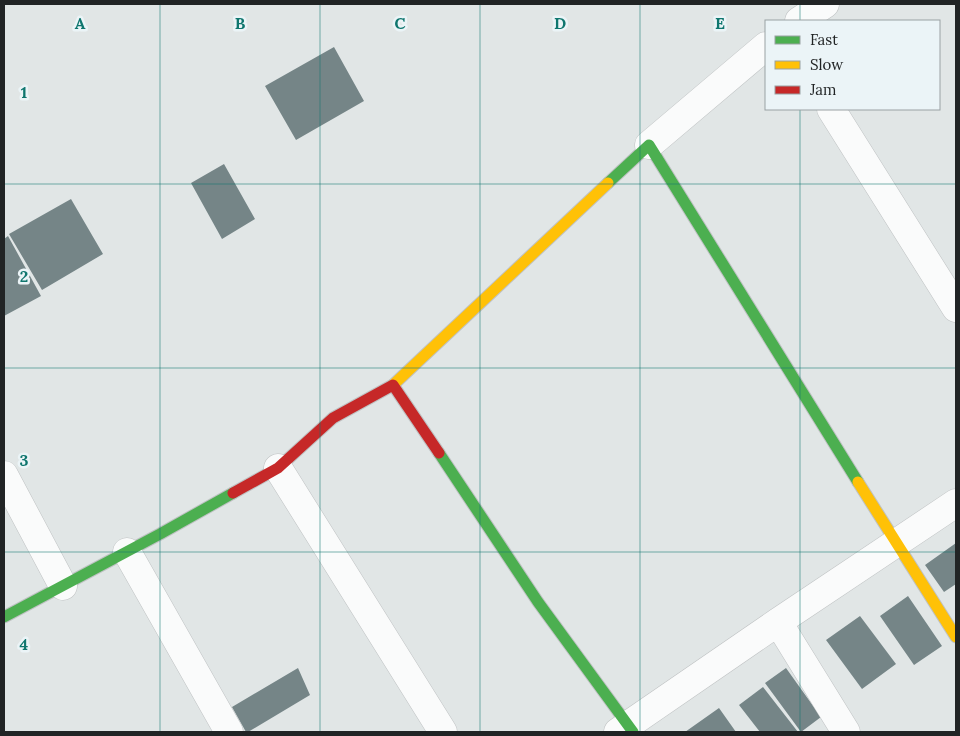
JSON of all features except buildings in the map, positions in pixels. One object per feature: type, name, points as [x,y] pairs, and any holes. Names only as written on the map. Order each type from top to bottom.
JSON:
[{"type":"street","points":[[801,20],[825,4]]},
{"type":"street","points":[[4,617],[127,552],[278,468],[333,418],[393,385],[649,145],[765,47]]},
{"type":"street","points":[[832,110],[956,308]]},
{"type":"street","points":[[649,145],[956,637]]},
{"type":"street","points":[[393,385],[626,730],[778,622],[956,503]]},
{"type":"street","points":[[278,468],[443,732]]},
{"type":"street","points":[[4,475],[63,586]]},
{"type":"street","points":[[127,552],[229,732]]},
{"type":"street","points":[[778,622],[846,732]]},
{"type":"traffic: fast","points":[[608,183],[649,145],[858,482]]},
{"type":"traffic: fast","points":[[439,453],[538,602],[633,732]]},
{"type":"traffic: fast","points":[[4,617],[233,493]]},
{"type":"traffic: slow","points":[[393,385],[608,183]]},
{"type":"traffic: slow","points":[[858,482],[956,637]]},
{"type":"traffic: jam","points":[[233,493],[278,468],[333,418],[393,385],[439,453]]}]
